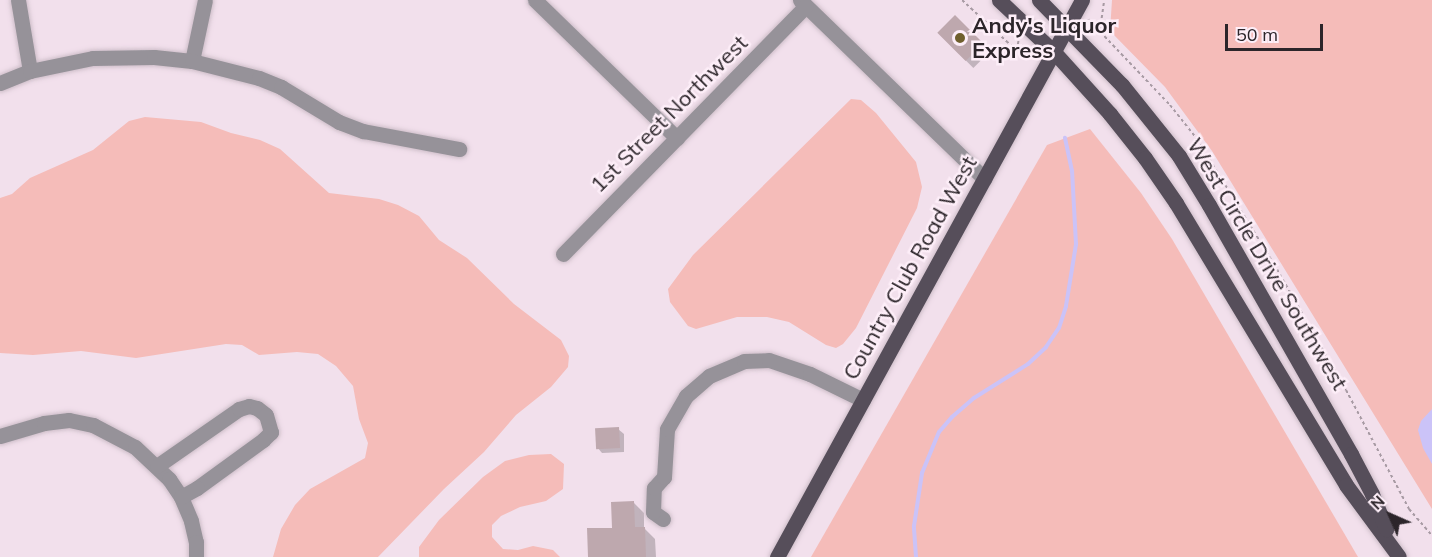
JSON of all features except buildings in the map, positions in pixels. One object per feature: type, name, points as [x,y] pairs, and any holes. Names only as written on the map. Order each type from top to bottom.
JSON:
[{"type":"main road","name":"West Circle Drive Southwest","points":[[999,0],[1054,52],[1110,114],[1161,181],[1346,485],[1395,552]]},
{"type":"main road","name":"West Circle Drive Southwest","points":[[1039,0],[1068,28],[1159,130],[1209,204],[1359,469],[1395,552]]},
{"type":"main road","name":"Country Club Road West","points":[[777,557],[1082,0]]},
{"type":"street","points":[[18,0],[30,71]]},
{"type":"street","points":[[192,61],[205,0]]},
{"type":"street","points":[[535,0],[676,138]]},
{"type":"street","points":[[803,3],[985,179]]},
{"type":"street","name":"1st Street Northwest","points":[[563,254],[803,3]]},
{"type":"street","points":[[0,83],[30,71],[102,58],[154,57],[192,61],[259,78],[281,87],[339,122],[363,131],[459,149]]},
{"type":"street","points":[[663,519],[653,512],[654,488],[664,477],[665,440],[676,409],[697,384],[732,365],[757,360],[782,362],[862,400]]},
{"type":"street","points":[[157,465],[239,409],[249,406],[257,408],[266,415],[271,432],[263,440],[198,488],[180,497]]},
{"type":"street","points":[[0,436],[44,423],[69,420],[93,425],[116,436],[157,465],[180,497],[191,521],[196,542],[196,557]]},
{"type":"path","points":[[962,0],[1017,51]]},
{"type":"path","points":[[1104,0],[1100,30],[1170,105],[1197,139],[1274,264],[1346,390],[1409,509],[1432,535]]},
{"type":"shaded area","points":[[1112,0],[1432,0],[1432,509],[1212,151],[1165,87],[1110,31]]},
{"type":"shaded area","points":[[851,99],[861,100],[876,113],[916,162],[922,187],[917,208],[856,328],[843,344],[836,348],[826,345],[789,322],[767,317],[737,317],[696,329],[688,326],[670,302],[668,289],[693,255]]},
{"type":"shaded area","points":[[145,117],[201,122],[260,140],[280,149],[329,193],[379,199],[398,205],[419,216],[439,240],[467,258],[514,304],[561,340],[569,356],[568,367],[551,387],[516,415],[484,452],[444,489],[378,557],[273,557],[281,529],[295,505],[310,489],[365,458],[368,443],[359,419],[353,386],[336,366],[318,354],[297,352],[259,355],[242,345],[226,344],[136,358],[81,351],[33,355],[0,353],[0,198],[12,194],[30,178],[93,150],[129,121]]},
{"type":"shaded area","points":[[1090,129],[1141,193],[1172,239],[1358,557],[811,557],[1047,145]]},
{"type":"shaded area","points":[[1432,409],[1432,464],[1423,448],[1418,430],[1421,421]]},
{"type":"shaded area","points":[[551,454],[564,464],[563,489],[546,501],[520,507],[501,516],[492,525],[492,537],[503,549],[518,550],[533,546],[553,550],[560,557],[419,557],[419,547],[439,520],[483,477],[505,461],[529,455]]},
{"type":"waterway","points":[[916,557],[914,526],[922,473],[939,432],[974,398],[1028,364],[1046,347],[1059,328],[1066,306],[1076,244],[1072,171],[1065,138]]},
{"type":"place","name":"Andy's Liquor Express","points":[[960,38]]}]
